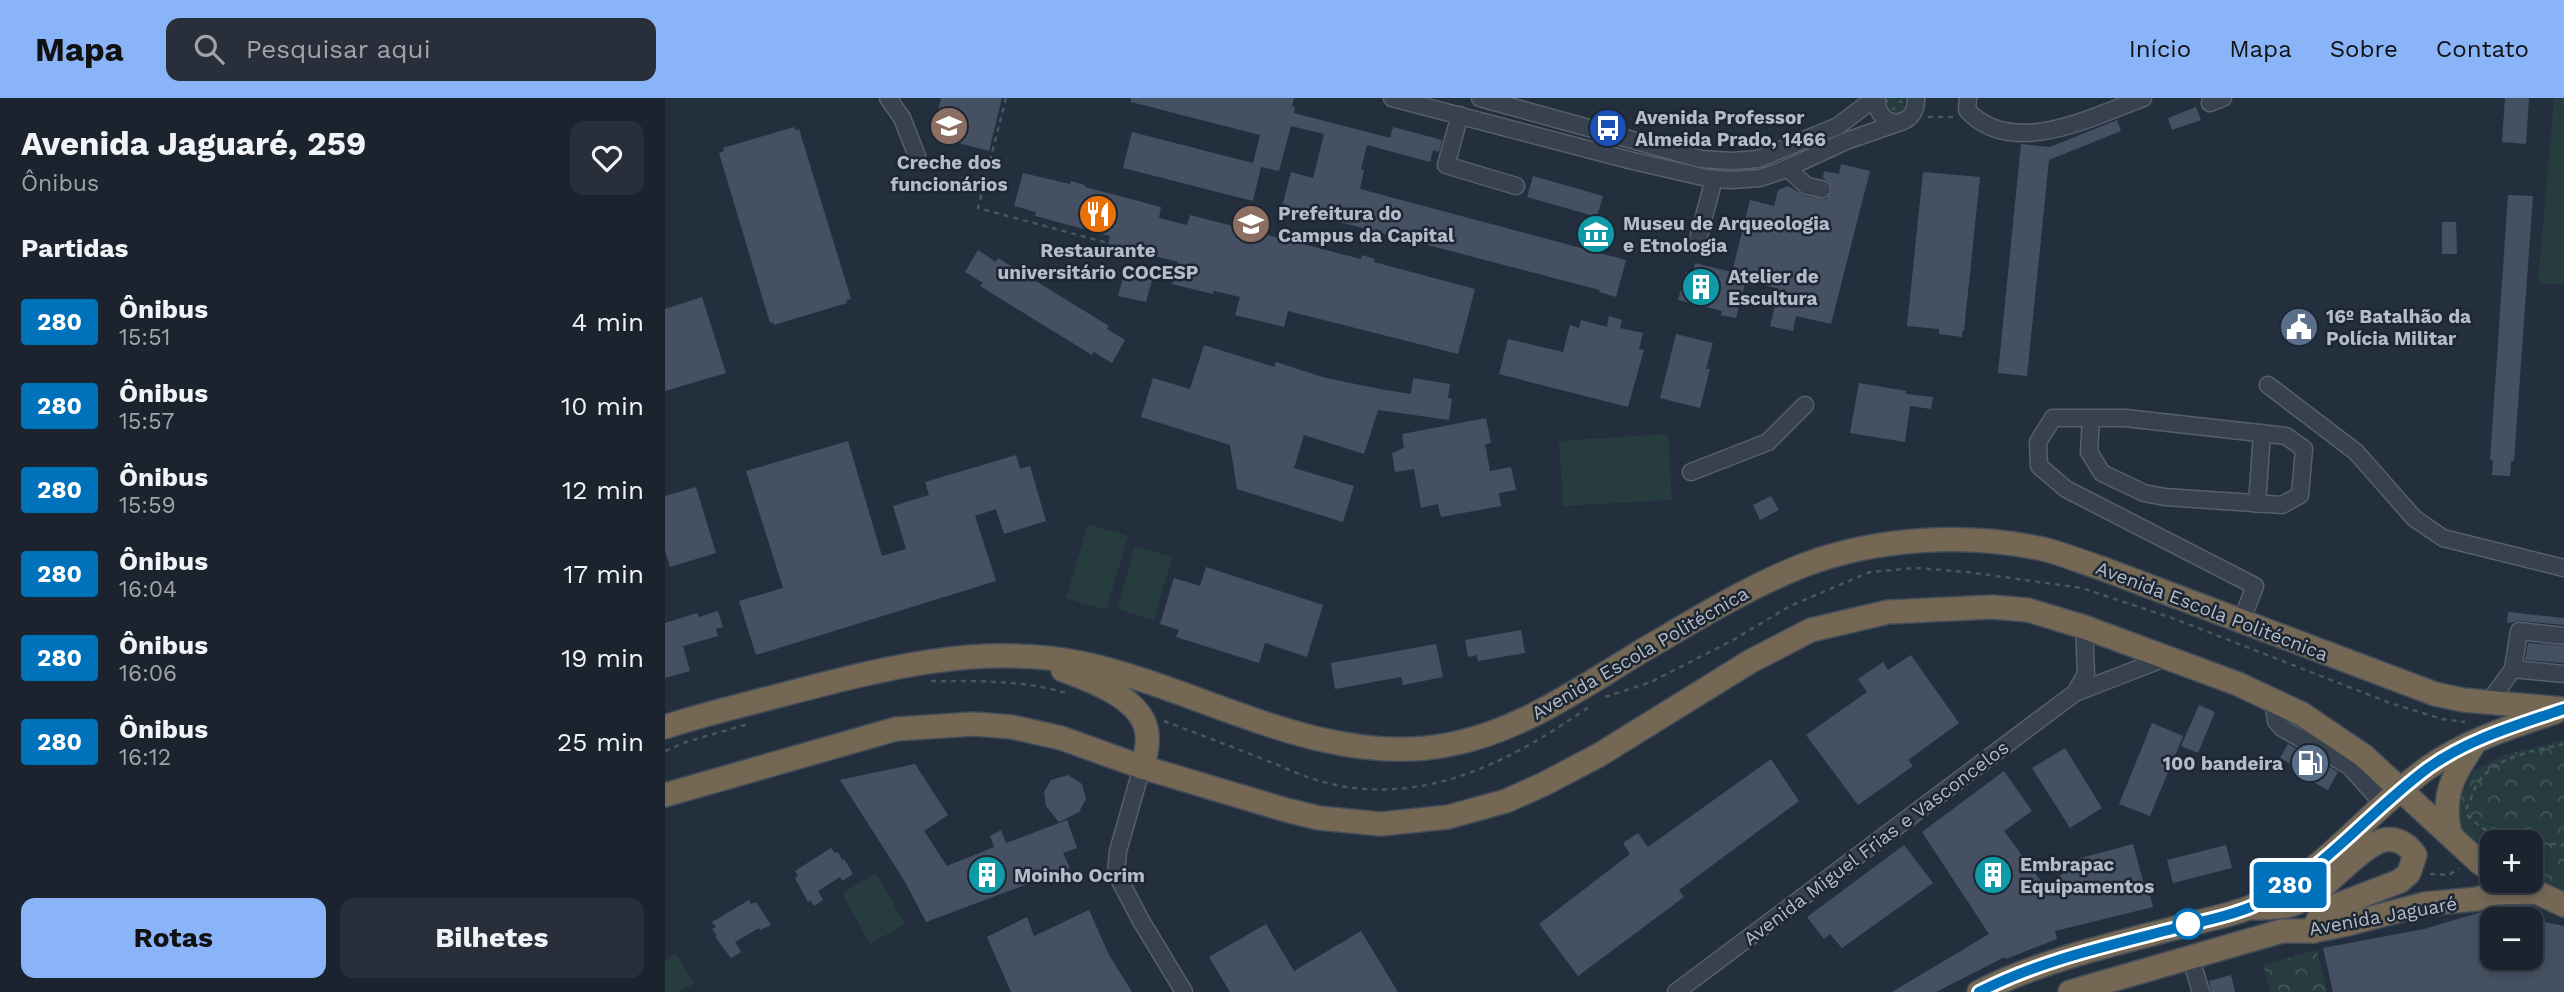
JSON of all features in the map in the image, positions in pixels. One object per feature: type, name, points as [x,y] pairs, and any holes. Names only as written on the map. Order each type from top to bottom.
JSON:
[{"type":"highway","name":"Avenida Escola Politécnica","points":[[665,727],[880,669],[965,656],[1027,656],[1125,673],[1304,735],[1365,749],[1413,750],[1469,740],[1518,722],[1565,700],[1636,655],[1756,587],[1803,566],[1834,555],[1901,543],[1966,540],[2008,543],[2048,550],[2435,694],[2564,709]]},
{"type":"highway","points":[[665,795],[896,729],[974,724],[1012,727],[1061,738],[1142,766],[1319,818],[1381,824],[1448,817],[1506,801],[1544,784],[1599,755],[1751,661],[1811,630],[1888,612],[1991,607],[2028,610],[2084,627],[2238,684],[2302,714],[2356,761],[2392,798],[2450,834],[2480,863]]},
{"type":"highway","points":[[1027,656],[1078,676],[1120,696],[1129,704],[1146,728],[1146,755],[1142,766]]},
{"type":"highway","points":[[1979,992],[2050,961],[2249,908],[2287,888],[2320,864],[2430,767],[2478,739],[2564,709]]},
{"type":"highway","points":[[2450,834],[2446,812],[2448,796],[2456,771],[2478,739]]},
{"type":"highway","points":[[2249,908],[2285,907],[2297,903],[2322,888],[2379,841],[2396,839],[2409,846],[2414,855],[2409,873],[2400,881],[2322,911],[2313,931]]},
{"type":"highway","name":"Avenida Jaguaré","points":[[2081,990],[2282,931],[2313,931],[2349,925],[2424,904],[2477,899],[2495,893]]},
{"type":"highway","points":[[2538,893],[2564,905]]},
{"type":"highway","points":[[2541,893],[2564,898]]},
{"type":"street","points":[[888,98],[902,118],[918,156]]},
{"type":"street","points":[[1392,98],[1432,102],[1460,115],[1629,160],[1714,179],[1731,180],[1760,178],[1787,169],[1846,141],[1905,120],[1916,108],[1916,98]]},
{"type":"street","points":[[1480,98],[1701,159],[1732,161],[1758,159],[1838,126],[1876,98],[1881,116],[1890,122],[1905,120]]},
{"type":"street","points":[[1968,98],[1967,110],[1973,117],[2000,130],[2043,132],[2143,98]]},
{"type":"street","points":[[1460,115],[1446,165],[1516,186]]},
{"type":"street","points":[[1787,169],[1807,186],[1822,189]]},
{"type":"street","points":[[1698,239],[1714,179]]},
{"type":"street","points":[[2268,385],[2356,452],[2414,518],[2443,538],[2564,568]]},
{"type":"street","points":[[1691,472],[1768,442],[1805,405]]},
{"type":"street","points":[[2091,418],[2089,452],[2102,474],[2144,493],[2165,497],[2282,505],[2299,495],[2304,449],[2286,436],[2125,418],[2091,418],[2053,418],[2038,442],[2039,466],[2066,489],[2255,586],[2241,622]]},
{"type":"street","points":[[2257,504],[2262,433]]},
{"type":"street","points":[[2075,693],[2086,674],[2084,627]]},
{"type":"street","points":[[2489,702],[2513,669],[2519,631],[2564,636]]},
{"type":"street","name":"Avenida Miguel Frias e Vasconcelos","points":[[1676,992],[2075,693],[2168,657]]},
{"type":"street","points":[[2513,669],[2564,674]]},
{"type":"street","points":[[1142,766],[1118,851],[1116,873],[1184,992]]},
{"type":"street","points":[[2190,956],[2201,992]]},
{"type":"path","points":[[1006,98],[978,208],[1108,243]]},
{"type":"path","points":[[1905,120],[1973,117]]},
{"type":"path","points":[[2485,830],[2464,812],[2478,782],[2490,768],[2517,756],[2564,744]]},
{"type":"path","points":[[2543,843],[2564,845]]},
{"type":"path","points":[[2423,873],[2449,875],[2458,869]]},
{"type":"green space","points":[[1882,98],[1911,98],[1911,110],[1891,118]]},
{"type":"green space","points":[[2554,98],[2564,98],[2564,285],[2538,283]]},
{"type":"green space","points":[[1668,434],[1672,500],[1563,506],[1559,441]]},
{"type":"green space","points":[[1088,524],[1128,536],[1106,610],[1066,598]]},
{"type":"green space","points":[[1135,546],[1172,557],[1154,620],[1117,609]]},
{"type":"green space","points":[[2564,740],[2564,892],[2543,885],[2543,830],[2480,830],[2480,850],[2460,831],[2455,808],[2473,771],[2504,755]]},
{"type":"green space","points":[[876,873],[905,924],[870,944],[842,893]]},
{"type":"green space","points":[[2317,950],[2327,992],[2271,992],[2263,965]]},
{"type":"green space","points":[[676,953],[694,983],[679,992],[665,992],[665,960]]},
{"type":"building","name":"Creche dos funcionários","points":[[941,98],[1002,98],[989,151],[932,136]]},
{"type":"building","points":[[1131,98],[1294,98],[1294,113],[1390,138],[1393,127],[1442,140],[1439,152],[1433,150],[1430,162],[1367,145],[1361,169],[1364,170],[1360,189],[1626,260],[1616,297],[1599,292],[1600,290],[1282,207],[1291,172],[1313,178],[1324,134],[1291,126],[1279,171],[1261,167],[1253,201],[1123,168],[1132,132],[1253,163],[1260,135],[1131,102]]},
{"type":"building","points":[[2505,98],[2529,98],[2526,144],[2502,142]]},
{"type":"building","points":[[2196,107],[2201,120],[2172,130],[2168,118]]},
{"type":"building","points":[[2117,120],[2121,131],[2049,160],[2027,376],[1998,373],[2021,144],[2050,147]]},
{"type":"building","points":[[794,127],[795,130],[799,129],[851,299],[846,300],[847,303],[774,325],[773,322],[770,323],[719,153],[724,151],[723,148]]},
{"type":"building","points":[[1841,164],[1870,171],[1831,324],[1796,316],[1793,331],[1770,326],[1779,289],[1756,283],[1755,286],[1745,284],[1736,318],[1721,315],[1722,311],[1678,300],[1686,272],[1693,274],[1695,263],[1732,272],[1750,200],[1774,206],[1778,190],[1788,186],[1805,196],[1826,199],[1832,190],[1829,182],[1823,178],[1824,171],[1839,174]]},
{"type":"building","points":[[1923,172],[1980,177],[1962,337],[1939,334],[1939,329],[1907,326]]},
{"type":"building","points":[[1023,173],[1070,184],[1071,181],[1161,207],[1159,218],[1187,225],[1190,215],[1361,259],[1362,255],[1375,259],[1374,262],[1475,289],[1458,354],[1288,311],[1284,327],[1235,315],[1240,297],[1214,291],[1213,294],[1172,284],[1178,262],[1108,244],[1110,236],[1035,216],[1036,212],[1014,206]]},
{"type":"building","points":[[1533,176],[1603,196],[1597,217],[1527,197]]},
{"type":"building","points":[[2508,195],[2533,196],[2514,461],[2511,461],[2510,476],[2492,475],[2493,461],[2490,460]]},
{"type":"building","points":[[2442,222],[2456,222],[2457,254],[2442,254]]},
{"type":"building","points":[[978,250],[996,262],[998,258],[1109,326],[1107,329],[1125,340],[1112,363],[1094,352],[1092,355],[980,286],[983,283],[965,272]]},
{"type":"building","points":[[1124,274],[1152,280],[1146,302],[1118,296]]},
{"type":"building","points":[[702,297],[726,373],[665,391],[665,309]]},
{"type":"building","points":[[1609,316],[1622,320],[1620,328],[1643,333],[1639,349],[1644,350],[1628,407],[1499,374],[1508,339],[1563,352],[1570,325],[1579,328],[1581,320],[1607,327]]},
{"type":"building","points":[[1676,334],[1713,343],[1706,369],[1710,369],[1700,408],[1660,398]]},
{"type":"building","points":[[1204,345],[1274,367],[1276,362],[1326,378],[1385,390],[1411,394],[1413,378],[1450,384],[1448,398],[1452,399],[1449,420],[1378,410],[1364,454],[1304,435],[1294,468],[1354,486],[1343,522],[1237,489],[1230,445],[1141,417],[1153,378],[1190,389]]},
{"type":"building","points":[[1859,383],[1933,397],[1931,409],[1910,406],[1905,442],[1850,433]]},
{"type":"building","points":[[1486,418],[1491,443],[1485,444],[1490,471],[1511,467],[1516,490],[1499,493],[1501,506],[1441,517],[1438,504],[1421,508],[1414,469],[1395,472],[1392,453],[1404,448],[1402,434]]},
{"type":"building","points":[[848,441],[882,556],[906,549],[893,506],[929,495],[925,482],[1016,455],[1020,469],[1030,466],[1046,521],[1004,534],[996,509],[975,516],[996,581],[756,655],[739,601],[783,588],[746,471]]},
{"type":"building","points":[[696,487],[716,553],[670,567],[665,550],[665,496]]},
{"type":"building","points":[[1771,496],[1779,510],[1760,520],[1753,505]]},
{"type":"building","points":[[1206,567],[1323,605],[1307,657],[1265,643],[1259,663],[1176,637],[1179,630],[1160,624],[1174,578],[1200,586]]},
{"type":"building","points":[[718,611],[723,627],[716,629],[718,636],[683,646],[690,671],[665,678],[665,623],[697,613],[699,617]]},
{"type":"building","points":[[2508,612],[2564,618],[2564,625],[2520,621],[2507,623]]},
{"type":"building","points":[[1521,630],[1525,653],[1478,661],[1477,655],[1468,657],[1465,640]]},
{"type":"building","points":[[2528,643],[2564,646],[2564,663],[2525,660]]},
{"type":"building","points":[[1436,644],[1443,677],[1403,685],[1401,677],[1335,689],[1331,663]]},
{"type":"building","points":[[1911,655],[1959,723],[1908,760],[1913,766],[1858,805],[1806,735],[1867,692],[1858,679],[1883,662],[1888,670]]},
{"type":"building","points":[[2199,705],[2215,712],[2198,753],[2181,746]]},
{"type":"building","points":[[2152,723],[2183,736],[2150,816],[2119,804]]},
{"type":"building","name":"100 bandeira","points":[[2288,744],[2338,772],[2328,790],[2306,778],[2308,774],[2280,758]]},
{"type":"building","points":[[2065,748],[2102,808],[2070,828],[2032,768]]},
{"type":"building","points":[[1771,759],[1799,801],[1679,890],[1684,897],[1578,976],[1539,924],[1630,854],[1623,843],[1638,833],[1648,847]]},
{"type":"building","points":[[915,764],[948,815],[924,831],[947,866],[994,847],[990,836],[1001,830],[1006,843],[1067,820],[1077,848],[1063,853],[1070,868],[926,922],[904,880],[840,780]]},
{"type":"building","points":[[2004,771],[2032,811],[2004,831],[2046,888],[2081,858],[2133,844],[2153,907],[2055,931],[2057,939],[2006,959],[2005,957],[1936,992],[1892,992],[1989,934],[1922,832]]},
{"type":"building","points":[[1068,775],[1082,784],[1086,799],[1079,812],[1059,822],[1046,806],[1044,792],[1051,780]]},
{"type":"building","points":[[1904,845],[1933,883],[1842,948],[1830,934],[1824,939],[1807,917]]},
{"type":"building","points":[[2226,845],[2232,868],[2173,883],[2167,860]]},
{"type":"building","points":[[831,848],[844,859],[853,874],[842,881],[840,877],[818,891],[823,900],[814,906],[810,900],[808,902],[795,878],[798,876],[795,871]]},
{"type":"building","points":[[749,900],[751,904],[756,902],[771,925],[760,930],[759,928],[735,942],[741,952],[731,958],[715,937],[717,936],[712,929],[716,927],[712,922]]},
{"type":"building","points":[[1089,910],[1109,955],[1132,992],[1011,992],[987,937],[1027,917],[1034,936]]},
{"type":"building","points":[[2480,913],[2480,970],[2543,970],[2543,922],[2564,926],[2564,992],[2333,992],[2323,948],[2424,929]]},
{"type":"building","points":[[1266,924],[1294,971],[1361,931],[1398,992],[1230,992],[1209,957]]},
{"type":"building","points":[[2231,975],[2235,992],[2211,992],[2209,981]]},
{"type":"bus line","name":"280","points":[[1979,992],[2050,961],[2249,908],[2287,888],[2320,864],[2430,767],[2478,739],[2564,709]]},
{"type":"place","name":"Creche dos funcionários","points":[[949,126]]},
{"type":"place","name":"Avenida Professor Almeida Prado, 1466","points":[[1608,128]]},
{"type":"place","name":"Restaurante universitário COCESP","points":[[1098,214]]},
{"type":"place","name":"Prefeitura do Campus da Capital","points":[[1251,224]]},
{"type":"place","name":"Museu de Arqueologia e Etnologia","points":[[1596,234]]},
{"type":"place","name":"Atelier de Escultura","points":[[1701,287]]},
{"type":"place","name":"16º Batalhão da Polícia Militar","points":[[2299,327]]},
{"type":"place","name":"100 bandeira","points":[[2310,763]]},
{"type":"place","name":"Moinho Ocrim","points":[[987,875]]},
{"type":"place","name":"Embrapac Equipamentos","points":[[1993,875]]}]
